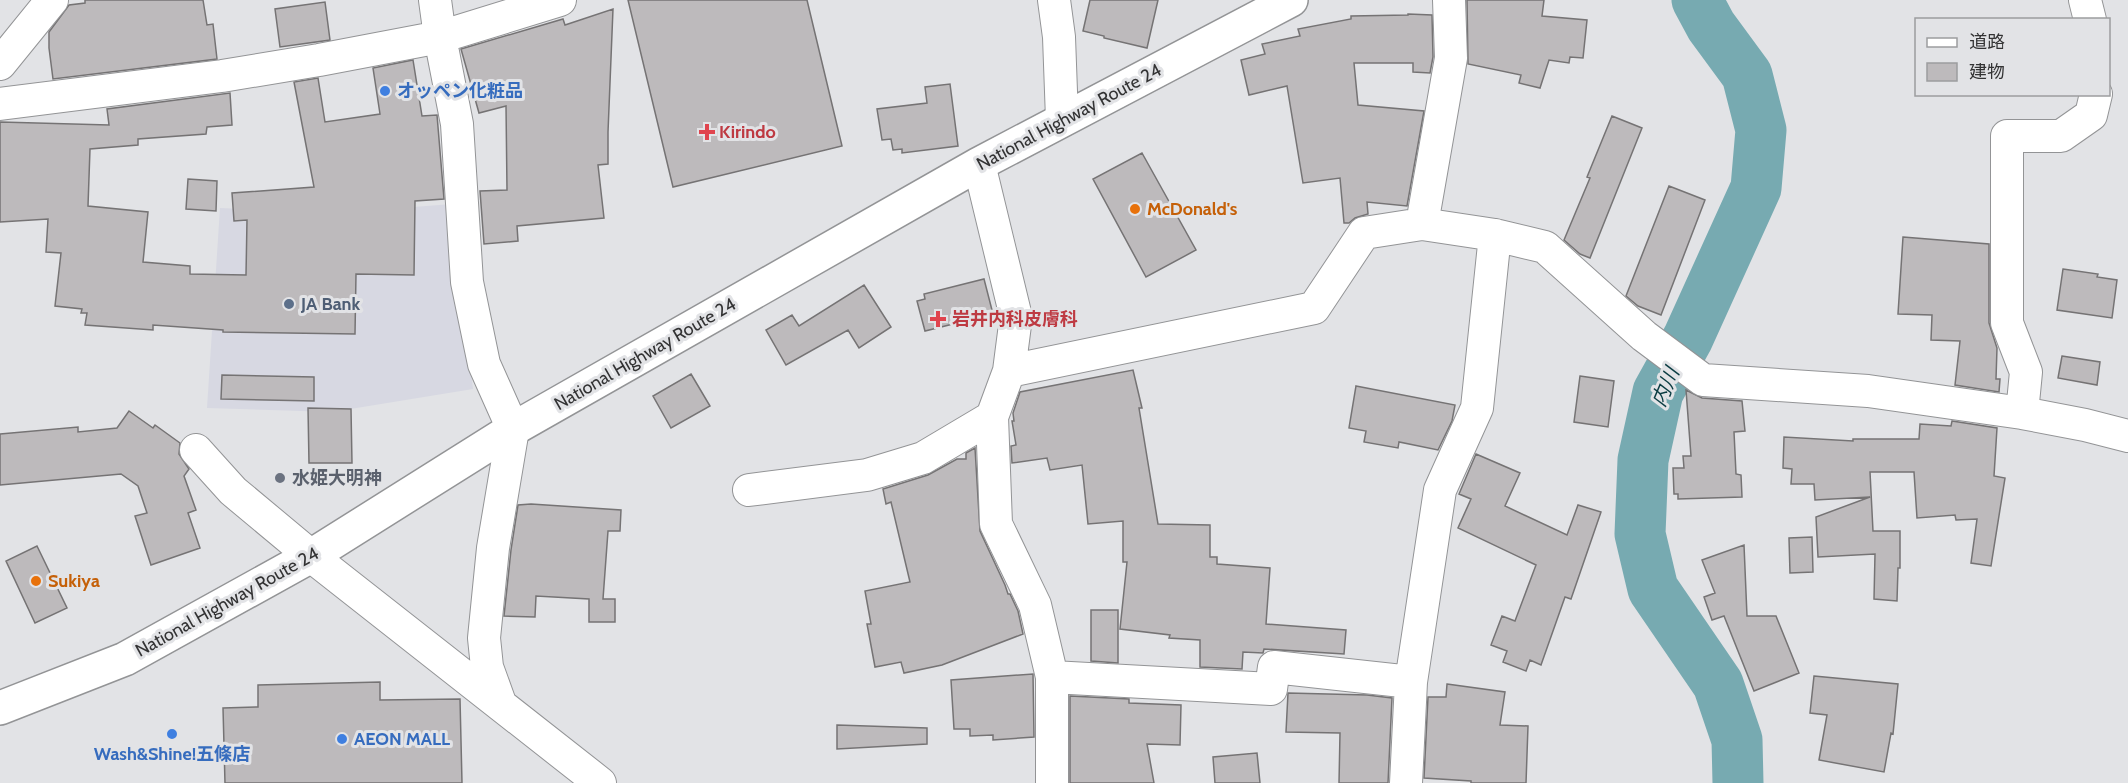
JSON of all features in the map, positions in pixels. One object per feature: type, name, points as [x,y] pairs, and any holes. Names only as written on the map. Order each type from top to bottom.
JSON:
[{"type":"highway","name":"National Highway Route 24","points":[[0,708],[125,659],[311,556],[513,429],[979,164],[1291,0]]},
{"type":"street","points":[[0,63],[52,0]]},
{"type":"street","points":[[435,0],[457,124],[466,282],[484,364],[513,429],[493,548],[484,638],[487,667],[500,703]]},
{"type":"street","points":[[0,104],[222,76],[319,60],[440,37],[560,0]]},
{"type":"street","points":[[1054,0],[1059,37],[1062,119]]},
{"type":"street","points":[[1422,224],[1451,58],[1449,0]]},
{"type":"street","points":[[2085,0],[2090,18]]},
{"type":"street","points":[[2022,413],[2025,372],[2007,323],[2007,136],[2061,136],[2091,115],[2096,96]]},
{"type":"street","points":[[979,164],[1016,317],[1009,371],[992,417],[996,524],[1035,604],[1052,677],[1052,783]]},
{"type":"street","points":[[1009,371],[1314,308],[1364,233],[1422,224],[1495,235],[1545,247],[1644,336],[1703,380],[1868,391],[2022,413],[2128,436]]},
{"type":"street","points":[[1406,783],[1411,682],[1440,490],[1477,408],[1495,235]]},
{"type":"street","points":[[749,490],[867,475],[923,458],[992,417]]},
{"type":"street","points":[[196,450],[233,491],[311,556],[600,783]]},
{"type":"street","points":[[1052,677],[1271,689],[1274,667],[1411,682]]},
{"type":"shaded area","points":[[452,204],[473,389],[332,412],[207,408],[220,208],[337,213]]},
{"type":"building","points":[[85,0],[203,0],[207,25],[213,24],[217,59],[53,79],[49,32],[69,5],[85,3]]},
{"type":"building","points":[[628,0],[807,0],[842,146],[673,187]]},
{"type":"building","points":[[1090,0],[1158,0],[1147,48],[1083,31]]},
{"type":"building","points":[[1467,0],[1544,0],[1542,16],[1587,20],[1583,58],[1570,57],[1569,63],[1549,60],[1540,88],[1519,83],[1521,75],[1468,64]]},
{"type":"building","points":[[325,2],[330,40],[280,47],[275,9]]},
{"type":"building","points":[[613,9],[608,164],[598,165],[604,218],[517,226],[518,241],[484,244],[480,191],[507,190],[506,106],[479,113],[461,49],[563,19],[565,25]]},
{"type":"building","points":[[1432,15],[1433,57],[1430,73],[1413,72],[1413,63],[1354,63],[1358,105],[1424,111],[1407,206],[1367,202],[1368,214],[1344,223],[1340,178],[1303,183],[1287,86],[1249,95],[1241,60],[1265,54],[1262,44],[1300,36],[1298,29],[1351,19],[1351,16]]},
{"type":"building","points":[[413,60],[422,116],[437,115],[444,199],[415,201],[414,275],[356,274],[355,334],[223,332],[223,330],[153,325],[153,330],[85,325],[87,313],[81,313],[82,309],[55,306],[61,253],[46,252],[48,219],[0,222],[0,122],[109,125],[107,109],[230,93],[232,125],[207,127],[206,134],[138,139],[138,145],[90,149],[88,206],[148,212],[143,262],[190,266],[190,274],[246,275],[247,220],[234,221],[232,193],[314,187],[294,82],[318,78],[325,122],[380,114],[373,68]]},
{"type":"building","points":[[950,84],[958,146],[902,153],[902,149],[893,150],[891,139],[882,140],[877,109],[927,103],[925,87]]},
{"type":"building","points":[[1612,116],[1642,128],[1590,258],[1580,254],[1564,240],[1590,178],[1587,177]]},
{"type":"building","points":[[1142,153],[1196,250],[1146,277],[1093,179]]},
{"type":"building","points":[[188,179],[217,181],[216,211],[186,209]]},
{"type":"building","points":[[1669,186],[1705,200],[1661,315],[1638,306],[1626,296]]},
{"type":"building","points":[[1903,237],[1989,244],[1989,323],[1997,348],[1996,379],[2000,379],[1999,392],[1955,385],[1960,341],[1931,340],[1932,315],[1898,314]]},
{"type":"building","points":[[2063,269],[2098,274],[2097,277],[2117,280],[2112,318],[2057,310]]},
{"type":"building","points":[[984,279],[993,314],[925,331],[917,301],[925,299],[924,294]]},
{"type":"building","points":[[864,285],[891,327],[859,348],[848,330],[786,365],[766,330],[792,315],[799,326]]},
{"type":"building","points":[[2062,356],[2100,362],[2097,385],[2058,378]]},
{"type":"building","points":[[1133,370],[1142,408],[1139,408],[1158,524],[1210,525],[1210,557],[1217,557],[1217,564],[1270,568],[1266,624],[1346,630],[1344,654],[1264,649],[1263,653],[1243,652],[1242,669],[1200,667],[1200,640],[1169,638],[1170,635],[1120,629],[1127,562],[1123,562],[1123,521],[1088,524],[1082,465],[1050,470],[1047,458],[1012,463],[1011,446],[1016,445],[1012,421],[1014,421],[1013,413],[1020,392]]},
{"type":"building","points":[[691,374],[710,406],[671,428],[653,396]]},
{"type":"building","points":[[222,375],[314,377],[314,401],[221,399]]},
{"type":"building","points":[[1580,376],[1614,381],[1608,427],[1574,422]]},
{"type":"building","points":[[1356,386],[1455,405],[1452,421],[1438,450],[1399,442],[1398,448],[1364,442],[1366,431],[1349,428]]},
{"type":"building","points":[[1686,390],[1702,398],[1742,401],[1745,431],[1734,432],[1736,474],[1741,475],[1742,497],[1678,499],[1678,494],[1674,494],[1673,468],[1684,468],[1683,456],[1691,456]]},
{"type":"building","points":[[308,408],[351,409],[352,463],[309,463]]},
{"type":"building","points":[[129,411],[153,428],[155,425],[180,443],[179,454],[189,469],[184,476],[196,510],[188,513],[200,548],[151,565],[135,516],[147,513],[138,486],[121,474],[0,485],[0,434],[78,427],[78,432],[117,428]]},
{"type":"building","points":[[1952,421],[1997,428],[1994,476],[2005,478],[1991,566],[1971,563],[1977,519],[1956,520],[1955,515],[1917,518],[1914,472],[1870,472],[1873,531],[1900,531],[1897,601],[1874,599],[1875,554],[1818,557],[1816,517],[1870,497],[1815,500],[1814,484],[1791,484],[1792,469],[1783,468],[1784,437],[1853,441],[1853,439],[1919,439],[1920,424],[1951,426]]},
{"type":"building","points":[[975,448],[980,531],[1018,611],[1023,634],[942,665],[904,673],[901,662],[875,667],[867,624],[871,624],[865,591],[910,582],[891,502],[886,504],[883,489],[928,475],[957,459],[966,459],[966,453]]},
{"type":"building","points":[[1476,454],[1520,473],[1505,506],[1567,535],[1578,505],[1601,512],[1571,599],[1565,597],[1541,665],[1530,660],[1526,671],[1503,662],[1507,651],[1491,645],[1502,616],[1515,621],[1536,565],[1458,528],[1471,499],[1459,494]]},
{"type":"building","points":[[518,505],[621,510],[620,531],[608,531],[603,599],[615,599],[615,622],[589,622],[589,599],[536,596],[535,617],[504,616]]},
{"type":"building","points":[[1812,537],[1813,572],[1790,573],[1789,538]]},
{"type":"building","points":[[1744,545],[1747,616],[1776,616],[1799,673],[1754,691],[1724,616],[1712,620],[1704,597],[1715,593],[1702,560]]},
{"type":"building","points":[[37,546],[67,608],[35,623],[6,561]]},
{"type":"building","points":[[1091,610],[1118,610],[1118,663],[1091,661]]},
{"type":"building","points":[[1033,674],[1034,737],[993,740],[993,735],[970,736],[970,729],[954,729],[951,680]]},
{"type":"building","points":[[1814,676],[1898,684],[1893,734],[1891,733],[1884,772],[1819,760],[1827,715],[1810,713]]},
{"type":"building","name":"AEON MALL","points":[[380,682],[380,700],[460,699],[462,783],[225,783],[223,708],[258,707],[258,685]]},
{"type":"building","points":[[1447,684],[1505,692],[1500,725],[1528,726],[1526,783],[1471,783],[1471,781],[1424,778],[1428,697],[1446,697]]},
{"type":"building","points":[[1288,693],[1392,698],[1388,783],[1339,783],[1340,733],[1286,732]]},
{"type":"building","points":[[1070,696],[1129,699],[1129,703],[1181,705],[1180,745],[1147,744],[1154,783],[1070,783]]},
{"type":"building","points":[[837,725],[927,728],[927,744],[837,749]]},
{"type":"building","points":[[1257,753],[1260,783],[1215,783],[1213,757]]},
{"type":"waterway","name":"内川","points":[[1697,0],[1711,26],[1747,75],[1761,130],[1756,188],[1688,338],[1658,392],[1643,460],[1640,534],[1653,589],[1718,684],[1737,740],[1738,783]]},
{"type":"place","name":"オッペン化粧品","points":[[385,91]]},
{"type":"place","name":"Kirindo","points":[[707,132]]},
{"type":"place","name":"McDonald's","points":[[1135,209]]},
{"type":"place","name":"JA Bank","points":[[289,304]]},
{"type":"place","name":"岩井内科皮膚科","points":[[938,319]]},
{"type":"place","name":"水姫大明神","points":[[280,478]]},
{"type":"place","name":"Sukiya","points":[[36,581]]},
{"type":"place","name":"Wash&Shine!五條店","points":[[172,734]]},
{"type":"place","name":"AEON MALL","points":[[342,739]]}]
